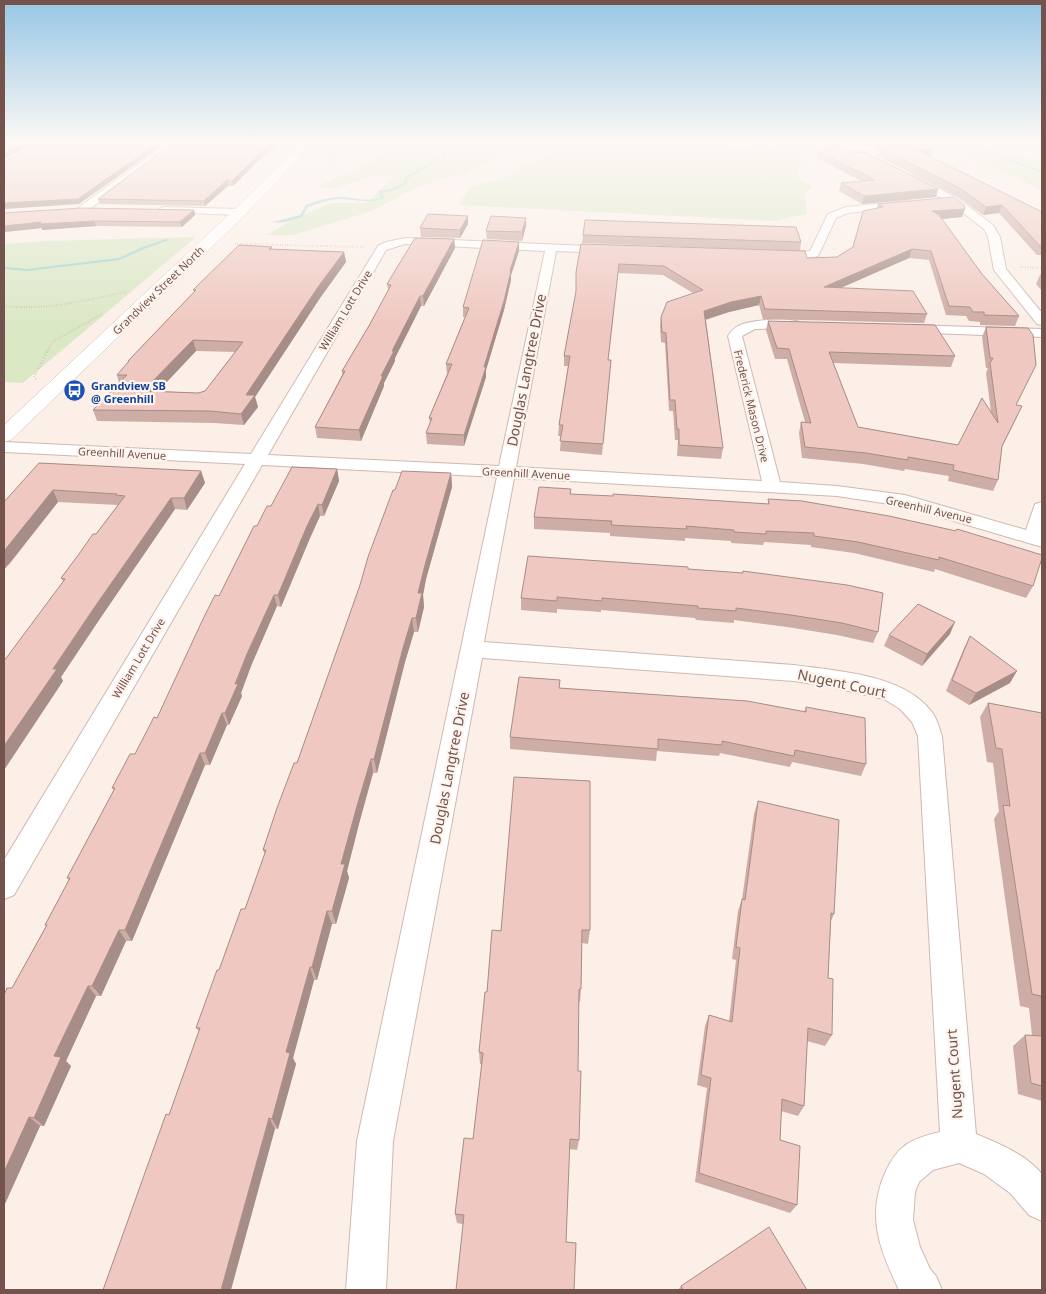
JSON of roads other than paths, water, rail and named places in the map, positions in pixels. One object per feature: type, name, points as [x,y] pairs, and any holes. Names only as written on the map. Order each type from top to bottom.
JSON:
[{"type":"street","points":[[88,202],[78,209],[102,209]]},
{"type":"street","name":"Grandview Street North","points":[[4,436],[250,202]]},
{"type":"street","points":[[759,255],[798,256],[814,254],[832,216],[846,210],[927,202]]},
{"type":"street","points":[[956,202],[989,227],[994,237],[1000,270],[1042,321]]},
{"type":"street","points":[[149,210],[240,212]]},
{"type":"street","name":"William Lott Drive","points":[[4,886],[382,248],[405,241],[630,250]]},
{"type":"street","name":"Douglas Langtree Drive","points":[[366,1290],[375,1142],[551,248]]},
{"type":"street","name":"Frederick Mason Drive","points":[[772,486],[735,336],[738,330],[748,326],[810,326]]},
{"type":"street","points":[[897,329],[1042,333]]},
{"type":"street","name":"Greenhill Avenue","points":[[4,447],[772,486],[837,491],[905,501],[1038,540]]},
{"type":"street","points":[[1038,540],[1042,508]]},
{"type":"street","name":"Nugent Court","points":[[472,649],[794,673],[865,685],[892,693],[909,703],[923,718],[930,736],[959,1145]]},
{"type":"street","points":[[922,1290],[916,1283],[901,1251],[894,1220],[896,1192],[906,1169],[923,1154],[959,1145],[997,1161],[1023,1180],[1042,1202]]},
{"type":"waterway","points":[[275,222],[301,216],[307,206],[318,202]]},
{"type":"waterway","points":[[4,268],[27,270],[120,259],[143,248],[167,240]]},
{"type":"place","name":"Grandview SB @ Greenhill","points":[[75,391]]}]
